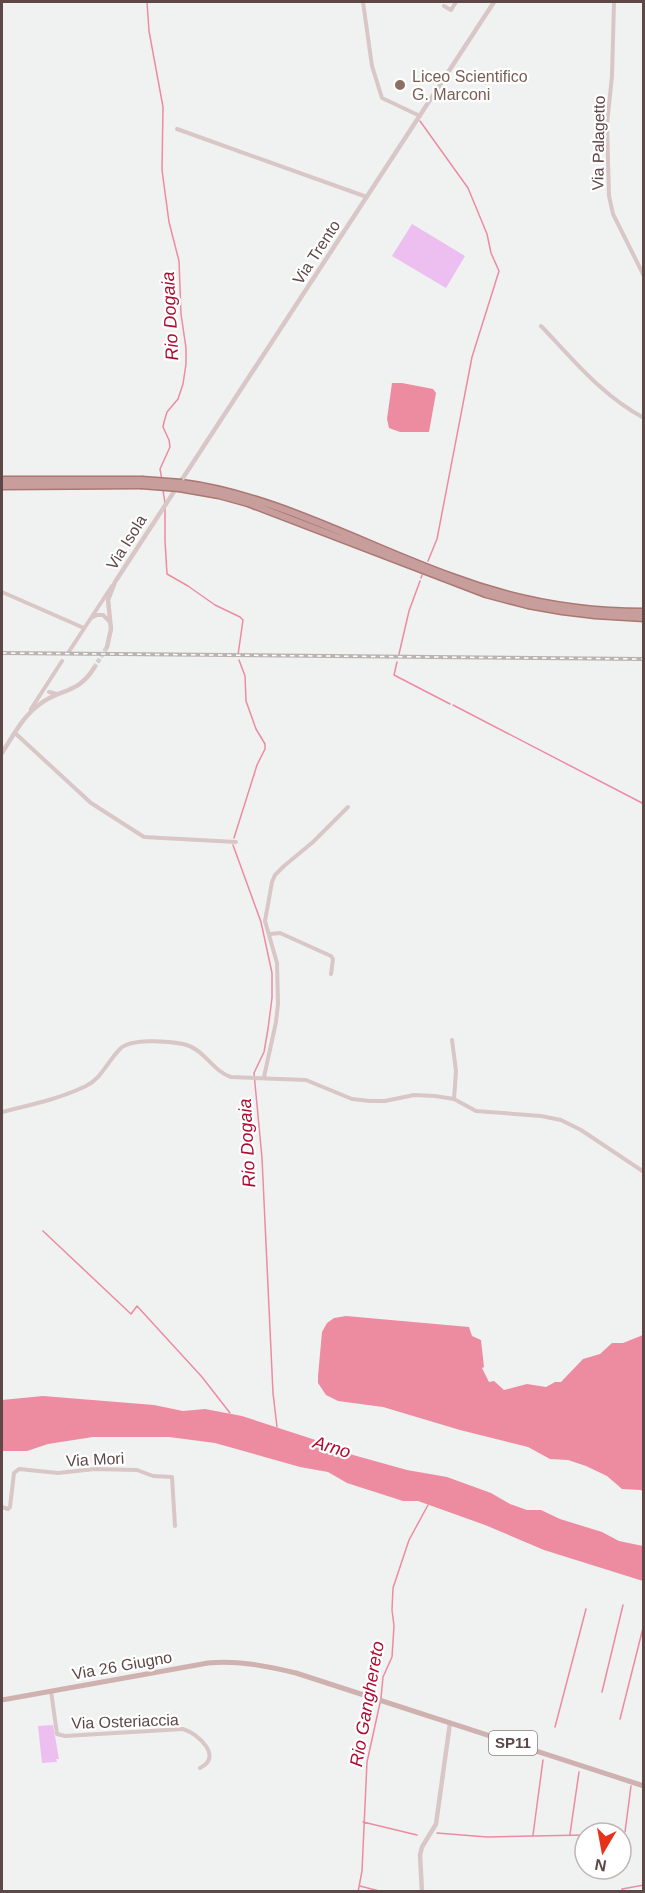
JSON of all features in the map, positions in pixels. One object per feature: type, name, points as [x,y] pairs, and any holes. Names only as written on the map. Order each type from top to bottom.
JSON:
[{"type":"highway","points":[[2,480],[142,483],[209,488],[252,499],[491,590],[561,606],[644,612]]},
{"type":"highway","points":[[2,486],[142,483]]},
{"type":"highway","points":[[181,486],[248,503],[450,582],[505,600],[595,615],[644,618]]},
{"type":"main road","name":"Via 26 Giugno","points":[[2,1700],[208,1664],[249,1663],[296,1673],[450,1723]]},
{"type":"main road","name":"SP11","points":[[450,1723],[644,1786]]},
{"type":"street","points":[[363,2],[372,66],[380,94],[387,101],[420,116]]},
{"type":"street","points":[[444,6],[451,10],[456,2]]},
{"type":"street","name":"Via Trento","points":[[157,515],[420,116],[492,2]]},
{"type":"street","name":"Via Palagetto","points":[[614,2],[607,137],[609,196],[613,214],[644,276]]},
{"type":"street","points":[[177,129],[367,197]]},
{"type":"street","points":[[541,326],[595,383],[622,405],[644,418]]},
{"type":"street","name":"Via Isola","points":[[68,653],[97,612],[157,515]]},
{"type":"street","name":"Via Isola","points":[[107,647],[111,636],[108,600],[115,582]]},
{"type":"street","points":[[2,592],[84,628]]},
{"type":"street","points":[[108,610],[103,607],[97,612],[106,616],[110,623]]},
{"type":"street","name":"Via Isola","points":[[97,612],[108,610]]},
{"type":"street","points":[[47,699],[42,697],[62,661]]},
{"type":"street","points":[[26,718],[40,703],[83,682],[94,668]]},
{"type":"street","points":[[46,691],[61,694]]},
{"type":"street","points":[[46,691],[47,699]]},
{"type":"street","points":[[2,753],[46,691]]},
{"type":"street","points":[[15,733],[91,803],[144,837],[236,842]]},
{"type":"street","points":[[264,1077],[278,1004],[278,974],[265,921],[270,889],[275,875],[348,807]]},
{"type":"street","points":[[270,934],[277,932],[331,956],[333,959],[331,974]]},
{"type":"street","points":[[452,1040],[456,1071],[454,1099]]},
{"type":"street","points":[[2,1112],[49,1100],[85,1086],[99,1076],[121,1048],[130,1043],[171,1042],[193,1047],[224,1075],[306,1080],[363,1101],[385,1101],[414,1095],[454,1099],[476,1111],[541,1116],[561,1120],[581,1130],[644,1172]]},
{"type":"street","name":"Via Mori","points":[[2,1507],[8,1509],[10,1507],[14,1473],[19,1469],[58,1473],[95,1469],[136,1470],[153,1476],[172,1477],[175,1526]]},
{"type":"street","name":"Via Osteriaccia","points":[[51,1691],[57,1734],[65,1736],[183,1729],[201,1738],[208,1748],[208,1760],[200,1768]]},
{"type":"street","points":[[422,1892],[420,1855],[422,1847],[436,1824],[450,1723]]},
{"type":"shaded area","points":[[412,224],[465,256],[446,288],[392,256]]},
{"type":"shaded area","points":[[53,1725],[59,1759],[56,1759],[57,1762],[42,1763],[38,1726]]},
{"type":"water","points":[[392,383],[433,389],[436,393],[429,432],[400,432],[389,428],[387,419]]},
{"type":"water","points":[[346,1316],[469,1327],[472,1336],[481,1340],[484,1367],[482,1368],[489,1382],[494,1381],[504,1390],[527,1384],[546,1387],[555,1382],[561,1382],[583,1359],[600,1354],[612,1343],[623,1343],[643,1335],[643,1492],[622,1489],[607,1476],[586,1466],[568,1460],[550,1459],[528,1447],[383,1407],[338,1401],[326,1395],[318,1383],[322,1332],[327,1323],[334,1318]]},
{"type":"water","name":"Arno","points":[[43,1396],[154,1405],[183,1411],[205,1409],[242,1416],[337,1447],[353,1455],[407,1470],[447,1477],[491,1493],[510,1504],[527,1510],[541,1510],[560,1519],[602,1532],[619,1541],[643,1546],[643,1581],[544,1550],[485,1525],[418,1501],[403,1501],[347,1483],[328,1472],[300,1467],[215,1443],[169,1437],[93,1437],[48,1444],[27,1451],[2,1451],[2,1400]]},
{"type":"waterway","name":"Rio Dogaia","points":[[147,2],[149,31],[163,107],[162,170],[169,222],[179,261],[181,314],[186,348],[183,384],[178,399],[167,412],[163,427],[170,447],[160,469],[162,480]]},
{"type":"waterway","points":[[420,121],[468,188],[499,271],[472,357],[437,539],[428,561]]},
{"type":"waterway","name":"Rio Dogaia","points":[[163,490],[165,503]]},
{"type":"waterway","name":"Rio Dogaia","points":[[165,508],[167,574],[243,620],[238,655]]},
{"type":"waterway","points":[[399,654],[409,611],[420,581]]},
{"type":"waterway","name":"Rio Dogaia","points":[[234,838],[257,765],[265,749],[265,744],[256,729],[246,701],[245,676],[239,660]]},
{"type":"waterway","points":[[397,662],[394,675],[450,704]]},
{"type":"waterway","points":[[453,705],[644,804]]},
{"type":"waterway","name":"Rio Dogaia","points":[[233,845],[261,922],[272,973],[272,998],[264,1052],[254,1073],[262,1158],[273,1393],[277,1427]]},
{"type":"waterway","points":[[43,1231],[131,1314],[137,1306],[202,1377],[230,1413]]},
{"type":"waterway","name":"Rio Ganghereto","points":[[381,1698],[383,1677],[392,1657],[393,1588],[409,1540],[428,1505]]},
{"type":"waterway","points":[[602,1692],[623,1605]]},
{"type":"waterway","points":[[555,1727],[586,1609]]},
{"type":"waterway","points":[[620,1719],[644,1624]]},
{"type":"waterway","name":"Rio Ganghereto","points":[[358,1892],[362,1871],[367,1762],[380,1703]]},
{"type":"waterway","points":[[533,1835],[543,1760]]},
{"type":"waterway","points":[[570,1834],[579,1772]]},
{"type":"waterway","points":[[626,1821],[631,1786]]},
{"type":"waterway","points":[[363,1822],[417,1835]]},
{"type":"waterway","points":[[437,1833],[487,1837],[573,1835]]},
{"type":"waterway","points":[[623,1892],[622,1889],[644,1885]]},
{"type":"waterway","points":[[360,1886],[383,1892]]},
{"type":"tunnel","points":[[94,668],[107,647]]},
{"type":"railway","points":[[2,653],[644,659]]},
{"type":"place","name":"Liceo Scientifico G. Marconi","points":[[400,85]]}]
